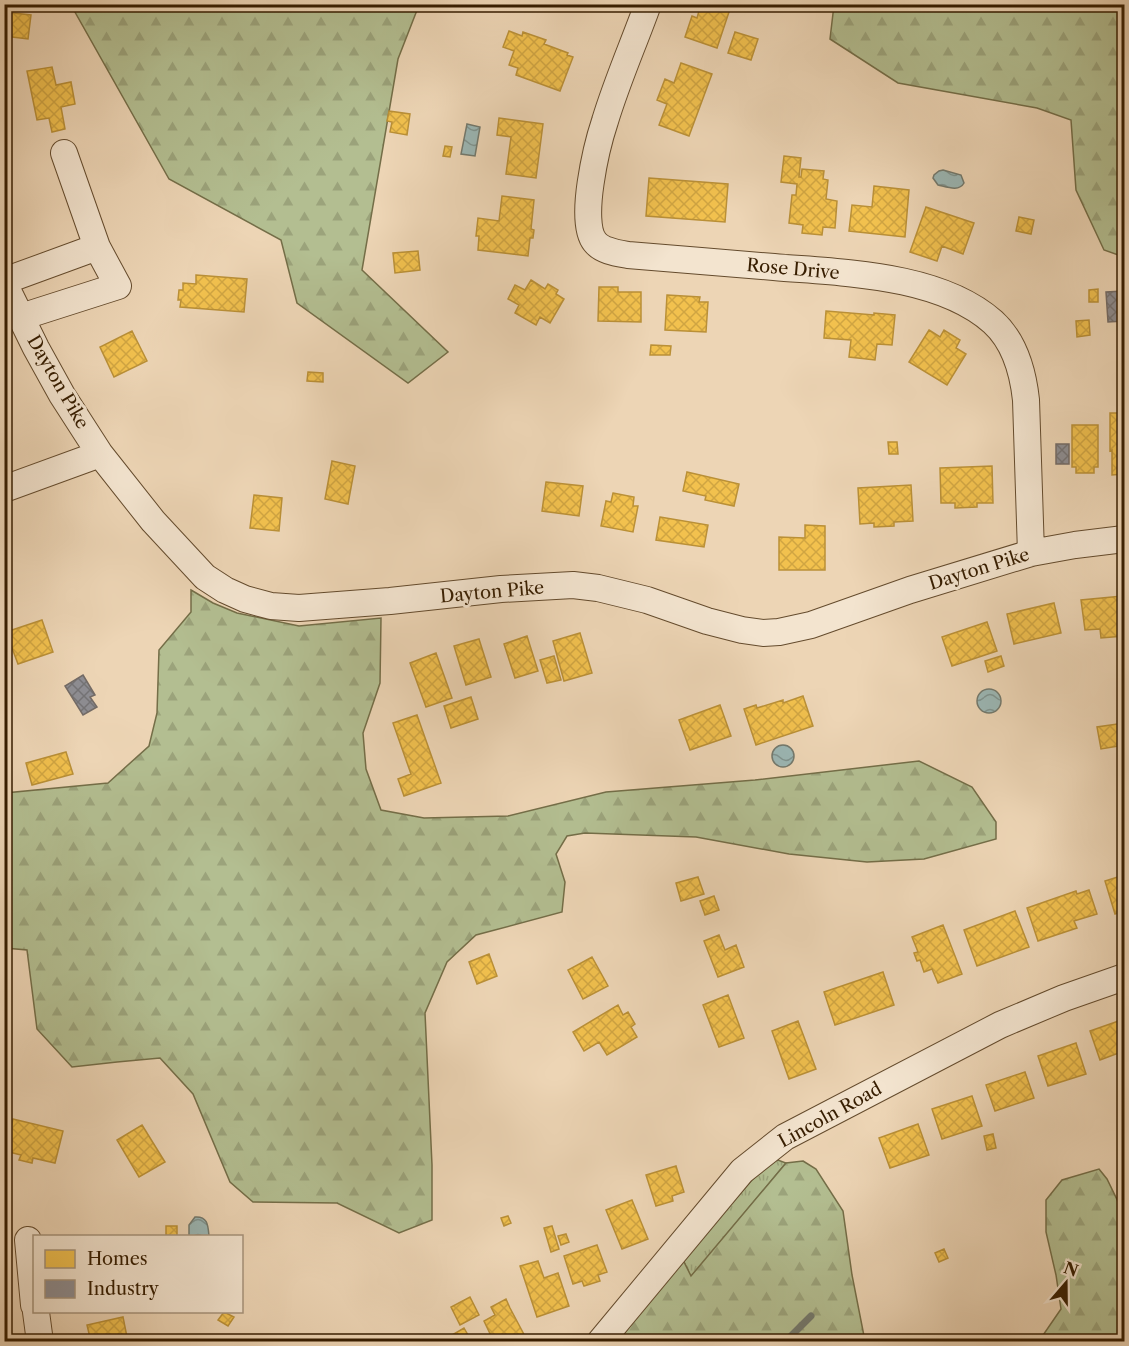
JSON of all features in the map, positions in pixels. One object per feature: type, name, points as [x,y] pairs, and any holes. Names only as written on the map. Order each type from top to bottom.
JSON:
[{"type":"street","name":"Rose Drive","points":[[648,4],[604,122],[592,175],[587,214],[590,234],[595,243],[609,251],[628,255],[894,278],[951,296],[994,322],[1009,342],[1019,362],[1023,380],[1026,400],[1030,553]]},
{"type":"street","points":[[21,317],[118,286],[98,247],[64,153]]},
{"type":"street","points":[[4,282],[98,247]]},
{"type":"street","name":"Dayton Pike","points":[[4,282],[36,348],[63,395],[100,454],[153,521],[205,577],[244,599],[271,606],[299,608],[501,589],[573,585],[598,588],[647,600],[713,623],[763,633],[779,632],[811,625],[910,590],[1030,553],[1125,539]]},
{"type":"street","points":[[4,489],[100,454]]},
{"type":"street","name":"Lincoln Road","points":[[600,1341],[742,1170],[784,1137],[1000,1025],[1064,998],[1125,977]]},
{"type":"street","points":[[28,1240],[33,1294]]},
{"type":"street","points":[[36,1313],[40,1341]]},
{"type":"green space","points":[[71,5],[419,5],[398,59],[362,270],[448,352],[408,383],[297,303],[281,240],[169,179]]},
{"type":"green space","points":[[834,5],[1124,5],[1124,257],[1104,250],[1076,190],[1071,120],[1037,108],[898,83],[830,39]]},
{"type":"green space","points":[[191,590],[237,613],[299,626],[381,618],[380,683],[363,733],[366,769],[381,810],[424,818],[508,816],[606,792],[755,780],[919,761],[972,787],[996,822],[996,839],[924,859],[867,862],[789,854],[696,837],[585,833],[567,836],[556,854],[565,882],[562,912],[476,935],[447,962],[425,1013],[432,1165],[432,1220],[399,1233],[337,1203],[253,1202],[230,1182],[193,1094],[160,1058],[72,1067],[37,1029],[27,950],[5,948],[5,793],[108,783],[149,746],[157,713],[159,650],[191,612]]},
{"type":"green space","points":[[775,1159],[786,1163],[691,1277],[682,1258],[752,1180]]},
{"type":"green space","points":[[803,1161],[816,1169],[843,1211],[852,1275],[865,1341],[617,1342],[682,1258],[691,1276],[786,1163]]},
{"type":"green space","points":[[1099,1169],[1107,1179],[1124,1214],[1124,1341],[1039,1341],[1061,1309],[1046,1232],[1046,1200],[1062,1180]]},
{"type":"water","points":[[467,124],[480,127],[475,156],[461,154]]},
{"type":"water","points":[[943,170],[961,175],[964,183],[962,186],[949,188],[938,185],[933,178],[934,175]]},
{"type":"water","points":[[989,689],[997,693],[1001,701],[997,709],[989,713],[981,709],[977,701],[981,693]]},
{"type":"water","points":[[783,745],[791,748],[794,756],[791,764],[783,767],[775,764],[772,756],[775,748]]},
{"type":"water","points":[[195,1217],[203,1218],[208,1225],[209,1235],[189,1235],[189,1225]]},
{"type":"building: Homes","points":[[701,4],[731,6],[717,48],[685,37],[692,16],[697,18]]},
{"type":"building: Homes","points":[[4,12],[31,15],[28,39],[4,36]]},
{"type":"building: Homes","points":[[509,31],[522,36],[523,32],[546,40],[544,44],[573,57],[560,91],[516,75],[518,68],[509,65],[514,51],[503,47]]},
{"type":"building: Homes","points":[[735,32],[758,39],[751,60],[728,53]]},
{"type":"building: Homes","points":[[681,63],[712,74],[689,136],[659,125],[667,104],[657,100],[665,79],[674,83]]},
{"type":"building: Homes","points":[[52,67],[56,85],[71,82],[75,104],[61,107],[65,129],[52,132],[49,118],[37,120],[27,71]]},
{"type":"building: Homes","points":[[389,111],[410,114],[407,135],[390,132],[392,122],[387,121]]},
{"type":"building: Homes","points":[[499,118],[543,124],[536,178],[506,174],[511,137],[497,135]]},
{"type":"building: Homes","points":[[445,146],[452,147],[450,157],[443,156]]},
{"type":"building: Homes","points":[[784,156],[801,158],[799,177],[801,177],[802,169],[824,171],[823,179],[828,180],[826,199],[837,201],[835,228],[823,227],[822,235],[802,233],[803,225],[789,223],[792,195],[796,195],[797,184],[781,182]]},
{"type":"building: Homes","points":[[649,178],[728,184],[725,222],[646,216]]},
{"type":"building: Homes","points":[[874,186],[909,190],[905,237],[849,231],[852,205],[872,207]]},
{"type":"building: Homes","points":[[502,196],[534,200],[531,229],[534,230],[533,238],[530,238],[528,256],[478,250],[479,236],[476,236],[478,218],[499,221]]},
{"type":"building: Homes","points":[[926,207],[974,223],[963,254],[942,246],[937,261],[910,252]]},
{"type":"building: Homes","points":[[1019,217],[1034,220],[1031,234],[1016,231]]},
{"type":"building: Homes","points":[[418,251],[420,270],[395,273],[393,253]]},
{"type":"building: Homes","points":[[196,275],[247,279],[244,312],[180,307],[179,290],[183,290],[183,283],[196,284]]},
{"type":"building: Homes","points":[[531,280],[545,289],[548,284],[558,290],[556,294],[564,299],[550,323],[540,317],[536,325],[515,313],[519,305],[508,299],[515,285],[525,290]]},
{"type":"building: Homes","points":[[599,287],[618,287],[618,292],[641,292],[641,322],[598,321]]},
{"type":"building: Homes","points":[[1098,289],[1098,302],[1089,302],[1089,290]]},
{"type":"building: Homes","points":[[667,295],[700,297],[699,302],[708,302],[706,332],[665,330]]},
{"type":"building: Homes","points":[[826,311],[895,315],[892,345],[877,344],[875,360],[849,357],[851,340],[824,338]]},
{"type":"building: Homes","points":[[1089,320],[1090,335],[1077,337],[1076,321]]},
{"type":"building: Homes","points":[[929,330],[940,337],[944,330],[960,340],[956,348],[966,354],[947,385],[909,362]]},
{"type":"building: Homes","points":[[132,331],[147,361],[114,377],[100,347]]},
{"type":"building: Homes","points":[[651,345],[671,346],[670,355],[650,355]]},
{"type":"building: Homes","points":[[308,372],[323,373],[323,382],[307,381]]},
{"type":"building: Homes","points":[[1110,413],[1124,413],[1124,474],[1112,475]]},
{"type":"building: Homes","points":[[1072,425],[1098,425],[1098,467],[1094,467],[1094,473],[1076,473],[1076,467],[1072,467]]},
{"type":"building: Homes","points":[[888,442],[897,442],[898,454],[889,454]]},
{"type":"building: Homes","points":[[332,461],[355,466],[348,504],[325,499]]},
{"type":"building: Homes","points":[[992,466],[993,503],[977,503],[977,507],[955,508],[955,503],[941,503],[940,468]]},
{"type":"building: Homes","points":[[687,472],[739,484],[734,506],[705,500],[706,496],[683,491]]},
{"type":"building: Homes","points":[[546,482],[583,486],[579,516],[542,511]]},
{"type":"building: Homes","points":[[911,485],[913,521],[894,522],[894,526],[874,527],[874,523],[860,524],[858,488]]},
{"type":"building: Homes","points":[[613,493],[634,497],[633,506],[638,506],[633,532],[601,526],[606,501],[611,502]]},
{"type":"building: Homes","points":[[254,495],[282,498],[279,531],[250,528]]},
{"type":"building: Homes","points":[[660,517],[708,525],[704,547],[656,540]]},
{"type":"building: Homes","points":[[805,525],[825,526],[825,570],[779,570],[779,537],[805,538]]},
{"type":"building: Homes","points":[[1122,596],[1124,636],[1101,638],[1100,629],[1085,630],[1081,600]]},
{"type":"building: Homes","points":[[1054,603],[1061,633],[1014,644],[1007,614]]},
{"type":"building: Homes","points":[[42,620],[53,652],[18,664],[6,632]]},
{"type":"building: Homes","points":[[987,622],[997,651],[952,666],[942,637]]},
{"type":"building: Homes","points":[[580,633],[592,673],[564,681],[553,641]]},
{"type":"building: Homes","points":[[527,636],[538,671],[515,678],[504,644]]},
{"type":"building: Homes","points":[[479,639],[491,677],[466,685],[454,646]]},
{"type":"building: Homes","points":[[436,653],[452,698],[426,707],[410,663]]},
{"type":"building: Homes","points":[[554,656],[561,680],[547,683],[540,660]]},
{"type":"building: Homes","points":[[1001,656],[1004,666],[988,672],[985,661]]},
{"type":"building: Homes","points":[[803,696],[813,726],[756,745],[744,709],[756,705],[757,708],[783,700],[783,703]]},
{"type":"building: Homes","points":[[471,697],[478,719],[451,728],[444,706]]},
{"type":"building: Homes","points":[[720,705],[731,736],[690,750],[679,720]]},
{"type":"building: Homes","points":[[417,715],[441,783],[404,796],[398,779],[411,774],[393,723]]},
{"type":"building: Homes","points":[[1124,723],[1124,745],[1101,749],[1097,727]]},
{"type":"building: Homes","points":[[66,752],[73,774],[32,785],[26,763]]},
{"type":"building: Homes","points":[[1124,875],[1124,911],[1115,914],[1105,881]]},
{"type":"building: Homes","points":[[698,877],[704,894],[681,901],[676,883]]},
{"type":"building: Homes","points":[[1089,890],[1097,914],[1074,921],[1077,928],[1038,941],[1027,908],[1076,891],[1077,894]]},
{"type":"building: Homes","points":[[714,896],[719,910],[705,915],[700,901]]},
{"type":"building: Homes","points":[[1015,911],[1029,947],[977,966],[964,930]]},
{"type":"building: Homes","points":[[943,925],[962,974],[938,983],[932,969],[924,972],[920,960],[917,961],[914,953],[918,952],[912,937]]},
{"type":"building: Homes","points":[[719,935],[725,950],[736,945],[744,967],[718,977],[704,941]]},
{"type":"building: Homes","points":[[489,954],[497,976],[477,984],[469,962]]},
{"type":"building: Homes","points":[[592,957],[608,986],[583,999],[568,970]]},
{"type":"building: Homes","points":[[883,972],[894,1005],[835,1025],[824,992]]},
{"type":"building: Homes","points":[[728,995],[744,1038],[719,1047],[703,1005]]},
{"type":"building: Homes","points":[[618,1005],[623,1015],[628,1012],[635,1024],[631,1027],[637,1037],[607,1055],[599,1042],[584,1051],[573,1032]]},
{"type":"building: Homes","points":[[1124,1019],[1124,1051],[1100,1060],[1090,1031]]},
{"type":"building: Homes","points":[[798,1021],[816,1069],[789,1079],[772,1031]]},
{"type":"building: Homes","points":[[1076,1043],[1086,1074],[1048,1086],[1038,1056]]},
{"type":"building: Homes","points":[[1025,1072],[1034,1098],[995,1111],[986,1085]]},
{"type":"building: Homes","points":[[972,1096],[982,1126],[942,1139],[932,1109]]},
{"type":"building: Homes","points":[[13,1119],[63,1131],[55,1163],[33,1158],[32,1163],[19,1160],[21,1155],[5,1151]]},
{"type":"building: Homes","points":[[918,1124],[929,1155],[890,1168],[879,1138]]},
{"type":"building: Homes","points":[[142,1125],[165,1162],[139,1177],[117,1140]]},
{"type":"building: Homes","points":[[993,1134],[996,1148],[987,1150],[984,1136]]},
{"type":"building: Homes","points":[[676,1166],[684,1192],[672,1196],[673,1201],[656,1206],[646,1175]]},
{"type":"building: Homes","points":[[632,1200],[648,1239],[622,1249],[606,1210]]},
{"type":"building: Homes","points":[[508,1216],[511,1223],[504,1226],[501,1218]]},
{"type":"building: Homes","points":[[166,1226],[177,1226],[177,1235],[166,1235]]},
{"type":"building: Homes","points":[[552,1226],[559,1249],[551,1252],[544,1228]]},
{"type":"building: Homes","points":[[566,1234],[569,1242],[561,1245],[558,1236]]},
{"type":"building: Homes","points":[[597,1245],[607,1272],[598,1275],[600,1281],[584,1286],[582,1281],[573,1284],[564,1256]]},
{"type":"building: Homes","points":[[944,1249],[948,1258],[939,1262],[935,1253]]},
{"type":"building: Homes","points":[[538,1261],[544,1278],[558,1273],[569,1306],[537,1317],[520,1266]]},
{"type":"building: Homes","points":[[470,1297],[479,1315],[460,1325],[451,1307]]},
{"type":"building: Homes","points":[[506,1299],[528,1342],[494,1342],[484,1321],[495,1315],[491,1307]]},
{"type":"building: Homes","points":[[223,1313],[234,1317],[228,1326],[218,1320]]},
{"type":"building: Homes","points":[[123,1317],[128,1342],[91,1342],[87,1325]]},
{"type":"building: Homes","points":[[464,1328],[472,1342],[440,1342]]},
{"type":"building: Industry","points":[[1124,291],[1124,321],[1108,322],[1106,292]]},
{"type":"building: Industry","points":[[1056,444],[1069,444],[1069,464],[1056,464]]},
{"type":"building: Industry","points":[[83,675],[95,695],[90,697],[97,707],[83,715],[65,686]]},
{"type":"waterway","points":[[788,1342],[790,1337],[811,1316]]}]
